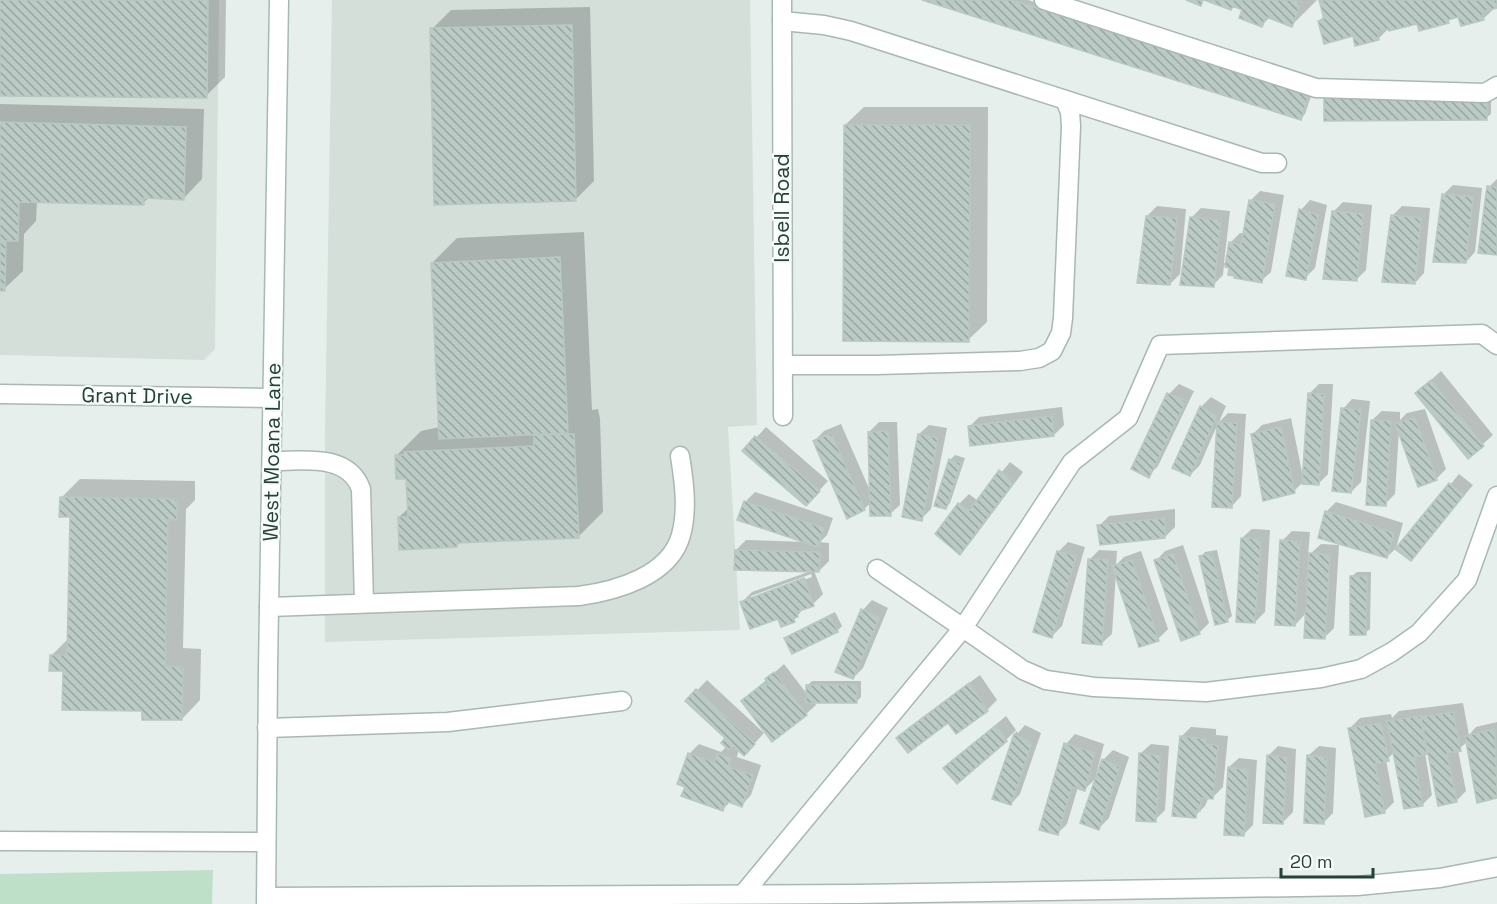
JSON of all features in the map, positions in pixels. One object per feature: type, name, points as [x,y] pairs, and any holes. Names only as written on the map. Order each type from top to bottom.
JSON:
[{"type":"street","name":"West Moana Lane","points":[[266,900],[279,0]]},
{"type":"street","name":"Isbell Road","points":[[782,0],[783,416]]},
{"type":"street","points":[[1044,0],[1316,88],[1485,93],[1497,86]]},
{"type":"street","points":[[782,21],[824,25],[851,31],[1262,163],[1277,163]]},
{"type":"street","points":[[783,365],[1020,361],[1039,358],[1052,351],[1061,333],[1063,306],[1071,126],[1070,111],[1065,100]]},
{"type":"street","points":[[744,894],[963,628],[1072,462],[1128,418],[1160,345],[1482,334],[1497,345]]},
{"type":"street","name":"Grant Drive","points":[[0,394],[273,398]]},
{"type":"street","points":[[269,607],[579,596],[603,592],[628,584],[655,569],[672,554],[681,536],[684,482],[680,456]]},
{"type":"street","points":[[272,461],[322,461],[337,464],[357,478],[361,489],[364,603]]},
{"type":"street","points":[[877,569],[1023,669],[1046,680],[1094,687],[1206,692],[1321,678],[1361,669],[1392,652],[1419,633],[1467,580],[1497,496]]},
{"type":"street","points":[[267,728],[448,722],[622,701]]},
{"type":"street","points":[[0,841],[267,842]]},
{"type":"street","points":[[266,900],[474,900],[744,894],[860,899],[1357,886],[1440,878],[1497,867]]},
{"type":"shaded area","points":[[0,0],[219,0],[215,349],[204,360],[0,355]]},
{"type":"shaded area","points":[[332,0],[750,0],[757,425],[728,427],[740,630],[325,642],[325,436]]},
{"type":"green space","points":[[213,870],[212,904],[0,904],[0,874]]},
{"type":"building","points":[[0,0],[208,0],[207,98],[0,96]]},
{"type":"building","points":[[922,0],[1011,0],[1309,95],[1301,120]]},
{"type":"building","points":[[1186,0],[1203,0],[1201,6]]},
{"type":"building","points":[[1204,0],[1294,0],[1301,3],[1292,27],[1266,17],[1262,27],[1239,18],[1242,10],[1233,6],[1231,10]]},
{"type":"building","points":[[1319,0],[1497,0],[1497,8],[1482,12],[1484,20],[1461,26],[1458,17],[1448,20],[1449,23],[1419,31],[1417,24],[1389,31],[1388,29],[1377,31],[1379,40],[1355,46],[1353,36],[1324,44],[1318,21],[1324,19]]},
{"type":"building","points":[[572,25],[576,201],[434,205],[430,28]]},
{"type":"building","points":[[1487,95],[1487,120],[1324,121],[1324,96]]},
{"type":"building","points":[[0,122],[186,127],[184,200],[144,198],[144,205],[19,202],[18,241],[6,241],[5,291],[0,291]]},
{"type":"building","points":[[844,125],[970,125],[969,342],[843,341]]},
{"type":"building","points":[[1487,186],[1497,187],[1497,255],[1478,253]]},
{"type":"building","points":[[1442,194],[1473,197],[1466,263],[1433,262]]},
{"type":"building","points":[[1249,200],[1275,204],[1262,283],[1234,278],[1235,276],[1228,275],[1229,268],[1225,267],[1229,242],[1241,245]]},
{"type":"building","points":[[1299,209],[1318,215],[1306,280],[1286,276]]},
{"type":"building","points":[[1332,211],[1363,214],[1357,281],[1323,279]]},
{"type":"building","points":[[1391,215],[1421,218],[1415,284],[1382,282]]},
{"type":"building","points":[[1146,216],[1177,218],[1170,285],[1137,283]]},
{"type":"building","points":[[1190,217],[1221,220],[1214,287],[1180,285]]},
{"type":"building","points":[[560,257],[568,433],[439,439],[431,263]]},
{"type":"building","points":[[1431,380],[1484,446],[1468,459],[1415,393]]},
{"type":"building","points":[[1167,393],[1186,401],[1149,478],[1131,469]]},
{"type":"building","points":[[1308,393],[1324,394],[1319,485],[1302,484]]},
{"type":"building","points":[[1200,406],[1217,416],[1190,476],[1172,468]]},
{"type":"building","points":[[1341,408],[1361,410],[1351,493],[1332,491]]},
{"type":"building","points":[[1052,416],[1054,436],[970,446],[968,426]]},
{"type":"building","points":[[1415,418],[1437,480],[1418,487],[1395,423]]},
{"type":"building","points":[[1371,420],[1391,421],[1386,506],[1366,505]]},
{"type":"building","points":[[1217,422],[1237,423],[1232,508],[1212,507]]},
{"type":"building","points":[[1281,427],[1295,493],[1263,501],[1251,434]]},
{"type":"building","points":[[888,431],[891,516],[870,516],[868,432]]},
{"type":"building","points":[[831,433],[865,510],[847,519],[813,441]]},
{"type":"building","points":[[574,434],[579,538],[457,543],[457,547],[399,550],[398,517],[408,517],[406,479],[396,479],[395,455],[405,455],[404,452],[534,446],[534,435]]},
{"type":"building","points":[[918,434],[938,438],[922,521],[902,517]]},
{"type":"building","points":[[755,436],[820,491],[806,506],[742,451]]},
{"type":"building","points":[[949,459],[961,463],[946,509],[934,506]]},
{"type":"building","points":[[999,470],[1014,482],[960,555],[935,534],[958,503],[969,511]]},
{"type":"building","points":[[1449,483],[1464,495],[1411,561],[1395,549]]},
{"type":"building","points":[[60,497],[177,499],[177,520],[168,520],[165,666],[183,667],[182,720],[142,720],[142,711],[62,710],[63,671],[49,671],[50,655],[67,655],[70,517],[59,517]]},
{"type":"building","points":[[744,501],[824,528],[818,547],[737,520]]},
{"type":"building","points":[[1325,511],[1394,533],[1387,558],[1318,538]]},
{"type":"building","points":[[1165,518],[1165,538],[1100,545],[1097,525]]},
{"type":"building","points":[[1241,538],[1261,539],[1255,623],[1236,622]]},
{"type":"building","points":[[1280,540],[1300,542],[1295,626],[1275,625]]},
{"type":"building","points":[[735,550],[820,552],[819,572],[734,570]]},
{"type":"building","points":[[1057,551],[1076,556],[1052,638],[1033,632]]},
{"type":"building","points":[[1212,553],[1228,622],[1215,625],[1199,556]]},
{"type":"building","points":[[1309,553],[1330,555],[1325,639],[1304,638]]},
{"type":"building","points":[[1173,554],[1200,634],[1181,641],[1154,560]]},
{"type":"building","points":[[1088,559],[1108,560],[1102,645],[1082,643]]},
{"type":"building","points":[[1132,560],[1159,641],[1139,647],[1112,566]]},
{"type":"building","points":[[1350,576],[1367,576],[1366,635],[1350,635]]},
{"type":"building","points":[[804,578],[814,606],[796,612],[798,617],[793,618],[795,622],[781,627],[778,619],[750,629],[740,602]]},
{"type":"building","points":[[861,609],[879,618],[853,679],[835,672]]},
{"type":"building","points":[[830,616],[838,632],[792,654],[784,638]]},
{"type":"building","points":[[774,672],[807,715],[772,742],[741,701],[764,683],[766,686],[768,683],[765,679]]},
{"type":"building","points":[[969,683],[988,711],[956,734],[948,723],[908,753],[896,738]]},
{"type":"building","points":[[806,685],[857,685],[857,703],[806,703]]},
{"type":"building","points":[[696,689],[755,744],[744,756],[733,746],[729,750],[721,743],[725,738],[685,701]]},
{"type":"building","points":[[1453,712],[1461,751],[1447,753],[1457,802],[1438,806],[1421,717]]},
{"type":"building","points":[[1420,716],[1427,754],[1414,757],[1423,806],[1404,809],[1387,721]]},
{"type":"building","points":[[1381,723],[1389,761],[1375,764],[1385,813],[1365,817],[1348,728]]},
{"type":"building","points":[[996,725],[1007,741],[957,784],[943,768]]},
{"type":"building","points":[[1495,729],[1497,798],[1477,803],[1465,736]]},
{"type":"building","points":[[1014,734],[1032,743],[1011,805],[992,799]]},
{"type":"building","points":[[1180,736],[1206,739],[1206,744],[1218,745],[1213,799],[1201,798],[1200,811],[1197,810],[1196,818],[1172,816]]},
{"type":"building","points":[[1064,743],[1095,753],[1085,791],[1072,787],[1058,835],[1039,830]]},
{"type":"building","points":[[688,753],[714,762],[717,754],[731,758],[728,767],[753,775],[742,807],[726,801],[723,811],[681,796],[685,787],[677,784]]},
{"type":"building","points":[[1139,753],[1160,756],[1156,822],[1136,821]]},
{"type":"building","points":[[1267,755],[1287,758],[1283,824],[1263,823]]},
{"type":"building","points":[[1307,755],[1327,758],[1324,824],[1304,823]]},
{"type":"building","points":[[1102,759],[1120,767],[1099,830],[1080,823]]},
{"type":"building","points":[[1228,767],[1248,770],[1244,836],[1224,835]]}]
